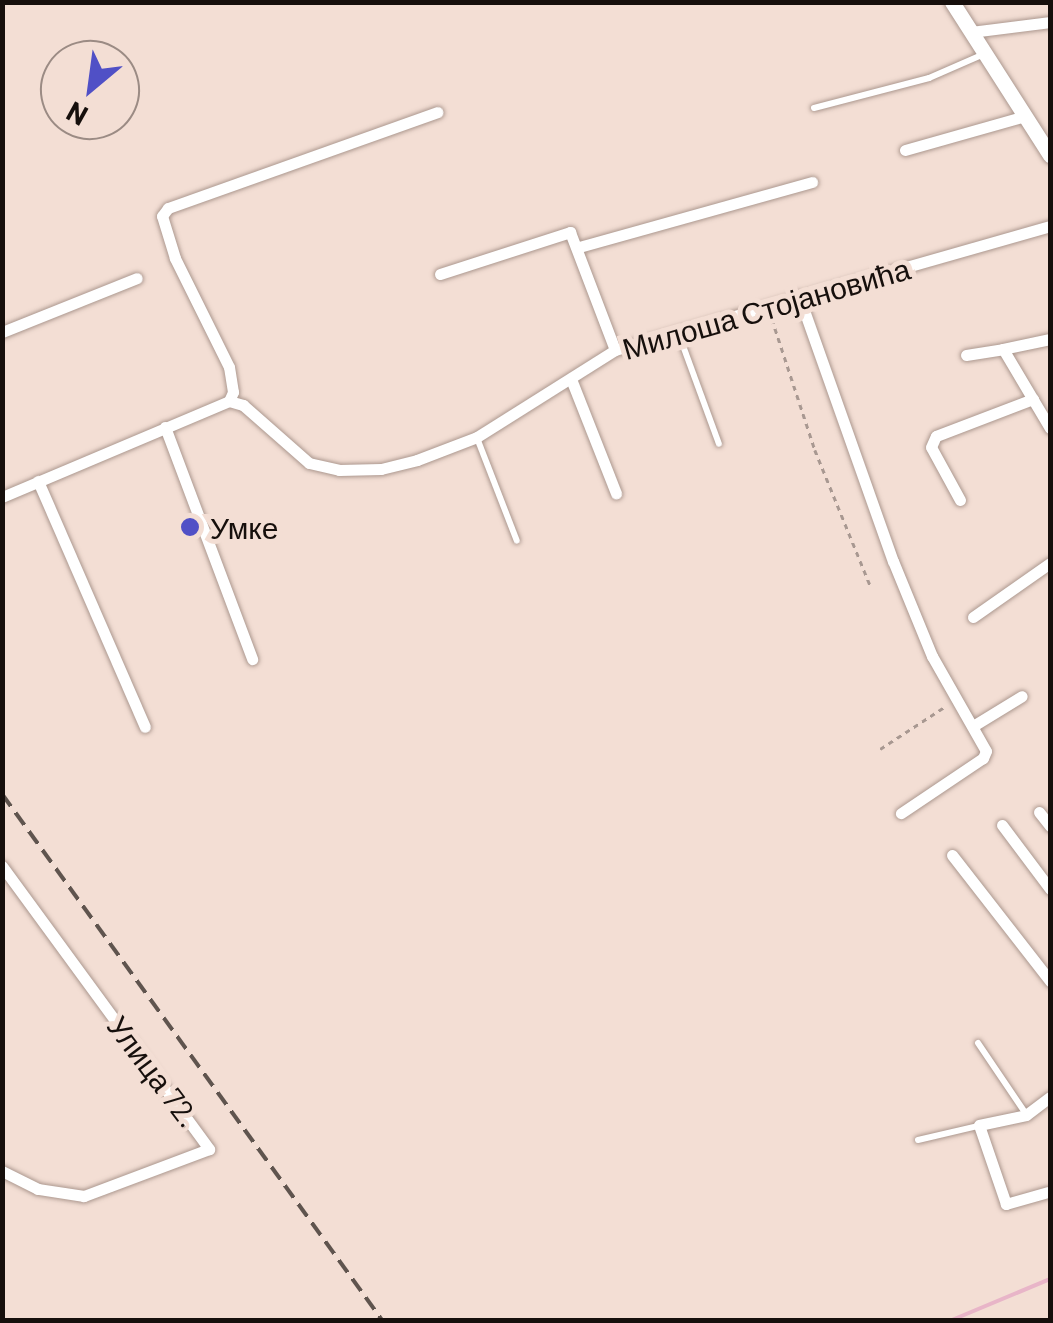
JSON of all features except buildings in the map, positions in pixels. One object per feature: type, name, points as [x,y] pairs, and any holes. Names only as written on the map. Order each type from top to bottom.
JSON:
[{"type":"main road","points":[[952,2],[1050,155]]},
{"type":"street","points":[[971,32],[1050,22]]},
{"type":"street","points":[[2,497],[229,400],[233,392],[229,367],[175,258],[162,216],[168,208],[437,112]]},
{"type":"street","points":[[905,150],[1025,116]]},
{"type":"street","points":[[579,247],[812,182]]},
{"type":"street","name":"Милоша Стојановића","points":[[229,400],[243,405],[309,463],[339,470],[381,469],[477,437],[614,350],[1050,226]]},
{"type":"street","points":[[440,274],[570,232],[579,247],[614,350]]},
{"type":"street","points":[[2,332],[136,278]]},
{"type":"street","points":[[799,296],[893,561],[932,656],[986,751],[983,758],[901,814]]},
{"type":"street","points":[[966,355],[1050,339]]},
{"type":"street","points":[[1004,349],[1050,428]]},
{"type":"street","points":[[571,378],[616,494]]},
{"type":"street","points":[[960,500],[931,447],[936,436],[1033,399]]},
{"type":"street","points":[[165,426],[252,660]]},
{"type":"street","points":[[38,481],[145,727]]},
{"type":"street","points":[[973,616],[1050,563]]},
{"type":"street","points":[[973,726],[1022,696]]},
{"type":"street","points":[[1039,812],[1050,826]]},
{"type":"street","points":[[1002,825],[1050,889]]},
{"type":"street","points":[[952,855],[1050,981]]},
{"type":"street","name":"Улица 72.","points":[[2,866],[208,1149],[84,1196],[38,1189],[2,1172]]},
{"type":"street","points":[[1048,1192],[1006,1204],[979,1126],[1026,1115],[1050,1097]]},
{"type":"lane","points":[[814,108],[929,78],[985,54]]},
{"type":"lane","points":[[678,331],[719,444]]},
{"type":"lane","points":[[477,437],[517,541]]},
{"type":"lane","points":[[978,1043],[1026,1115]]},
{"type":"lane","points":[[918,1140],[979,1126]]},
{"type":"path","points":[[767,305],[816,450],[870,585]]},
{"type":"path","points":[[880,749],[957,698]]},
{"type":"waterway","points":[[952,1320],[1050,1279]]},
{"type":"railway","points":[[2,794],[382,1320]]},
{"type":"place","name":"Умке","points":[[190,527]]}]
